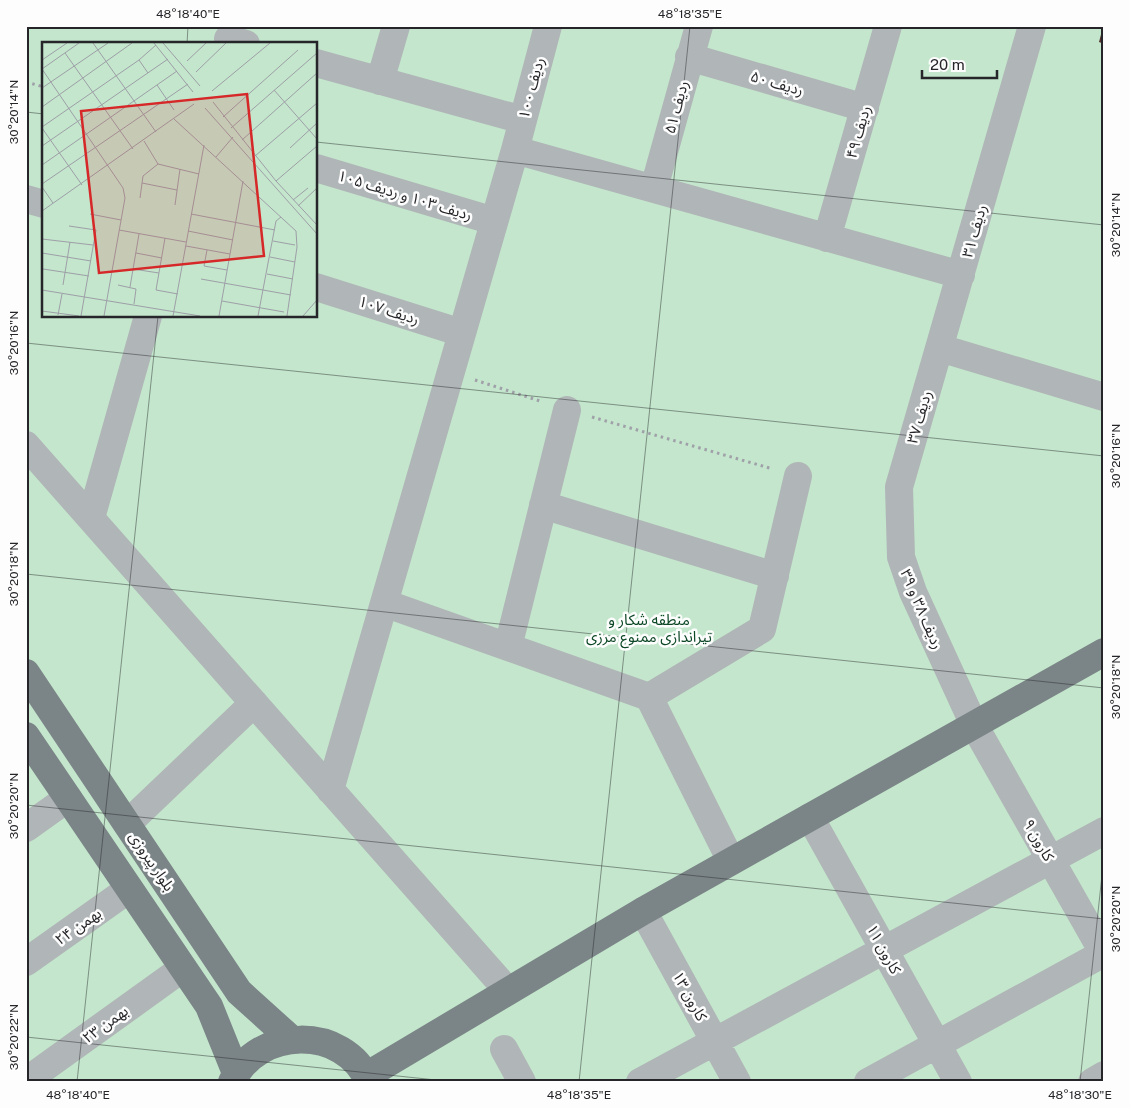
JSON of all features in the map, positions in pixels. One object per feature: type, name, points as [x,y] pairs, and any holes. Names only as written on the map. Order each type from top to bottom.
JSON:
[{"type":"main road","points":[[26,736],[208,1006],[234,1077],[260,1050],[291,1039],[313,1040],[334,1046],[352,1059],[367,1079],[508,991],[643,911],[1104,652]]},
{"type":"main road","name":"بلوار پیروزی","points":[[26,673],[239,992],[291,1039]]},
{"type":"street","points":[[380,81],[396,26]]},
{"type":"street","name":"ردیف ۱۰۰","points":[[330,790],[515,150],[548,26]]},
{"type":"street","name":"ردیف ۵۱","points":[[654,188],[699,26]]},
{"type":"street","name":"ردیف ۴۹","points":[[827,238],[888,26]]},
{"type":"street","name":"ردیف ۳۱","points":[[940,348],[1032,26]]},
{"type":"street","name":"ردیف ۵۰","points":[[689,58],[865,108]]},
{"type":"street","points":[[318,64],[522,120]]},
{"type":"street","points":[[515,150],[961,275]]},
{"type":"street","name":"ردیف ۱۰۳ و ردیف ۱۰۵","points":[[318,169],[494,221]]},
{"type":"street","points":[[26,199],[42,203]]},
{"type":"street","name":"ردیف ۱۰۷","points":[[318,288],[462,333]]},
{"type":"street","points":[[90,518],[147,318]]},
{"type":"street","points":[[940,348],[1104,397]]},
{"type":"street","name":"ردیف ۳۷","points":[[899,487],[940,348]]},
{"type":"street","points":[[508,647],[568,410]]},
{"type":"street","points":[[26,445],[508,991]]},
{"type":"street","points":[[649,697],[762,629],[798,476]]},
{"type":"street","name":"ردیف ۳۸ و ۳۹","points":[[899,487],[901,557],[913,592],[974,725]]},
{"type":"street","points":[[543,505],[774,576]]},
{"type":"street","points":[[384,603],[649,697],[731,861]]},
{"type":"street","points":[[127,824],[254,703]]},
{"type":"street","name":"کارون ۹","points":[[974,725],[1104,953]]},
{"type":"street","points":[[26,828],[68,798]]},
{"type":"street","name":"کارون ۱۱","points":[[810,817],[958,1082]]},
{"type":"street","points":[[640,1082],[1104,831]]},
{"type":"street","name":"بهمن ۲۴","points":[[26,962],[130,889]]},
{"type":"street","name":"کارون ۱۳","points":[[643,911],[737,1082]]},
{"type":"street","points":[[868,1082],[1104,953]]},
{"type":"street","name":"بهمن ۲۳","points":[[26,1081],[183,968]]},
{"type":"street","points":[[504,1049],[522,1082]]},
{"type":"street","points":[[1092,1082],[1104,1076]]},
{"type":"path","points":[[26,82],[42,86]]},
{"type":"path","points":[[450,372],[568,410],[798,476]]},
{"type":"green space","name":"منطقه شکار و تیراندازی ممنوع مرزی","points":[[26,26],[1104,26],[1104,1082],[26,1082]]},
{"type":"building","points":[[1104,27],[1104,44],[1099,42]]}]
